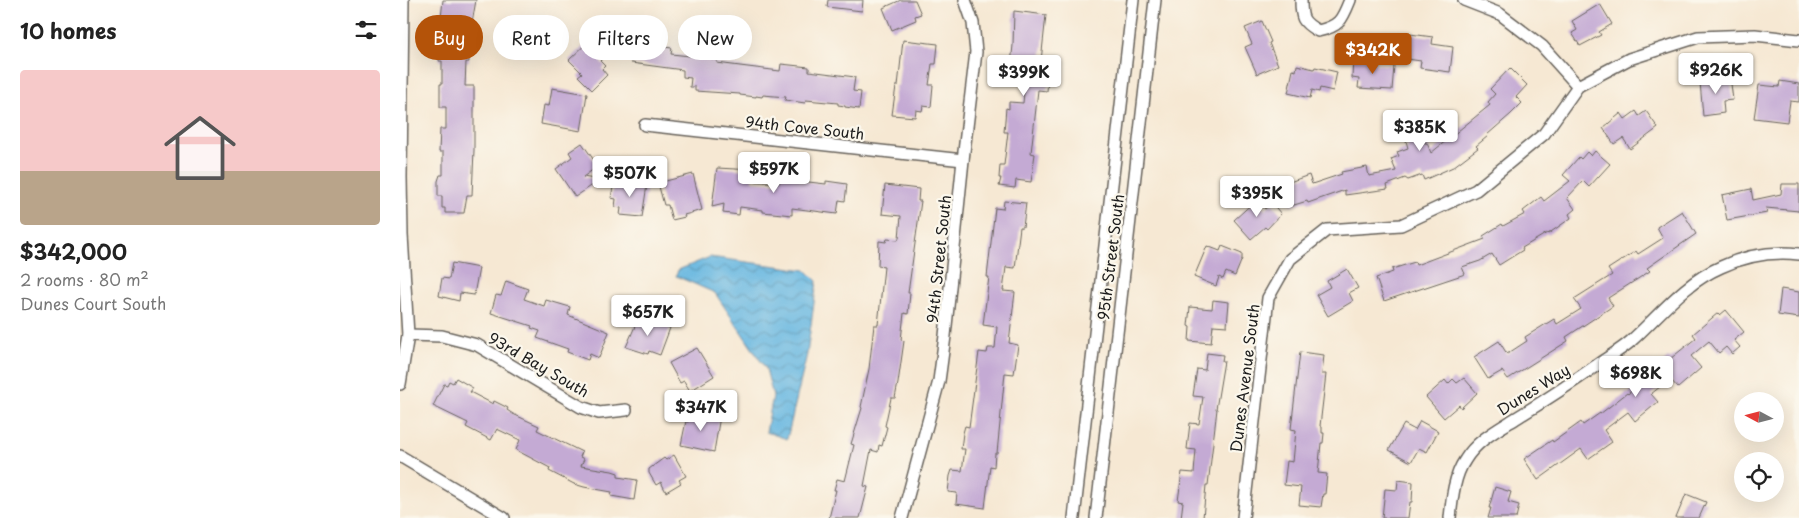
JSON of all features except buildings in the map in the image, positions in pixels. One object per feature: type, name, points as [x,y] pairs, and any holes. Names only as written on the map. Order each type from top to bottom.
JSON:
[{"type":"street","points":[[400,384],[408,335],[402,235],[401,177],[403,0]]},
{"type":"street","name":"94th Street South","points":[[902,518],[939,381],[945,336],[962,160],[976,52],[973,23],[965,0]]},
{"type":"street","name":"95th Street South","points":[[1074,518],[1133,0]]},
{"type":"street","name":"95th Street South","points":[[1096,518],[1156,0]]},
{"type":"street","points":[[1301,0],[1301,12],[1306,24],[1318,31],[1332,28],[1343,17],[1350,0]]},
{"type":"street","points":[[1464,0],[1500,14],[1542,46],[1578,86]]},
{"type":"street","name":"Dunes Avenue South","points":[[1243,518],[1268,298],[1290,259],[1327,230],[1401,225],[1476,190],[1544,134],[1578,86],[1629,59],[1698,37],[1755,35],[1799,40]]},
{"type":"street","name":"94th Cove South","points":[[645,125],[962,160]]},
{"type":"street","name":"Dunes Way","points":[[1450,518],[1456,483],[1464,460],[1478,444],[1630,342],[1675,298],[1697,280],[1722,267],[1762,255],[1772,253],[1799,254]]},
{"type":"street","name":"93rd Bay South","points":[[408,335],[442,336],[477,346],[581,407],[599,413],[626,410]]},
{"type":"street","points":[[400,456],[504,518]]},
{"type":"water","points":[[710,257],[806,270],[817,281],[807,354],[787,439],[766,432],[773,396],[766,369],[715,293],[676,276],[678,270]]}]
